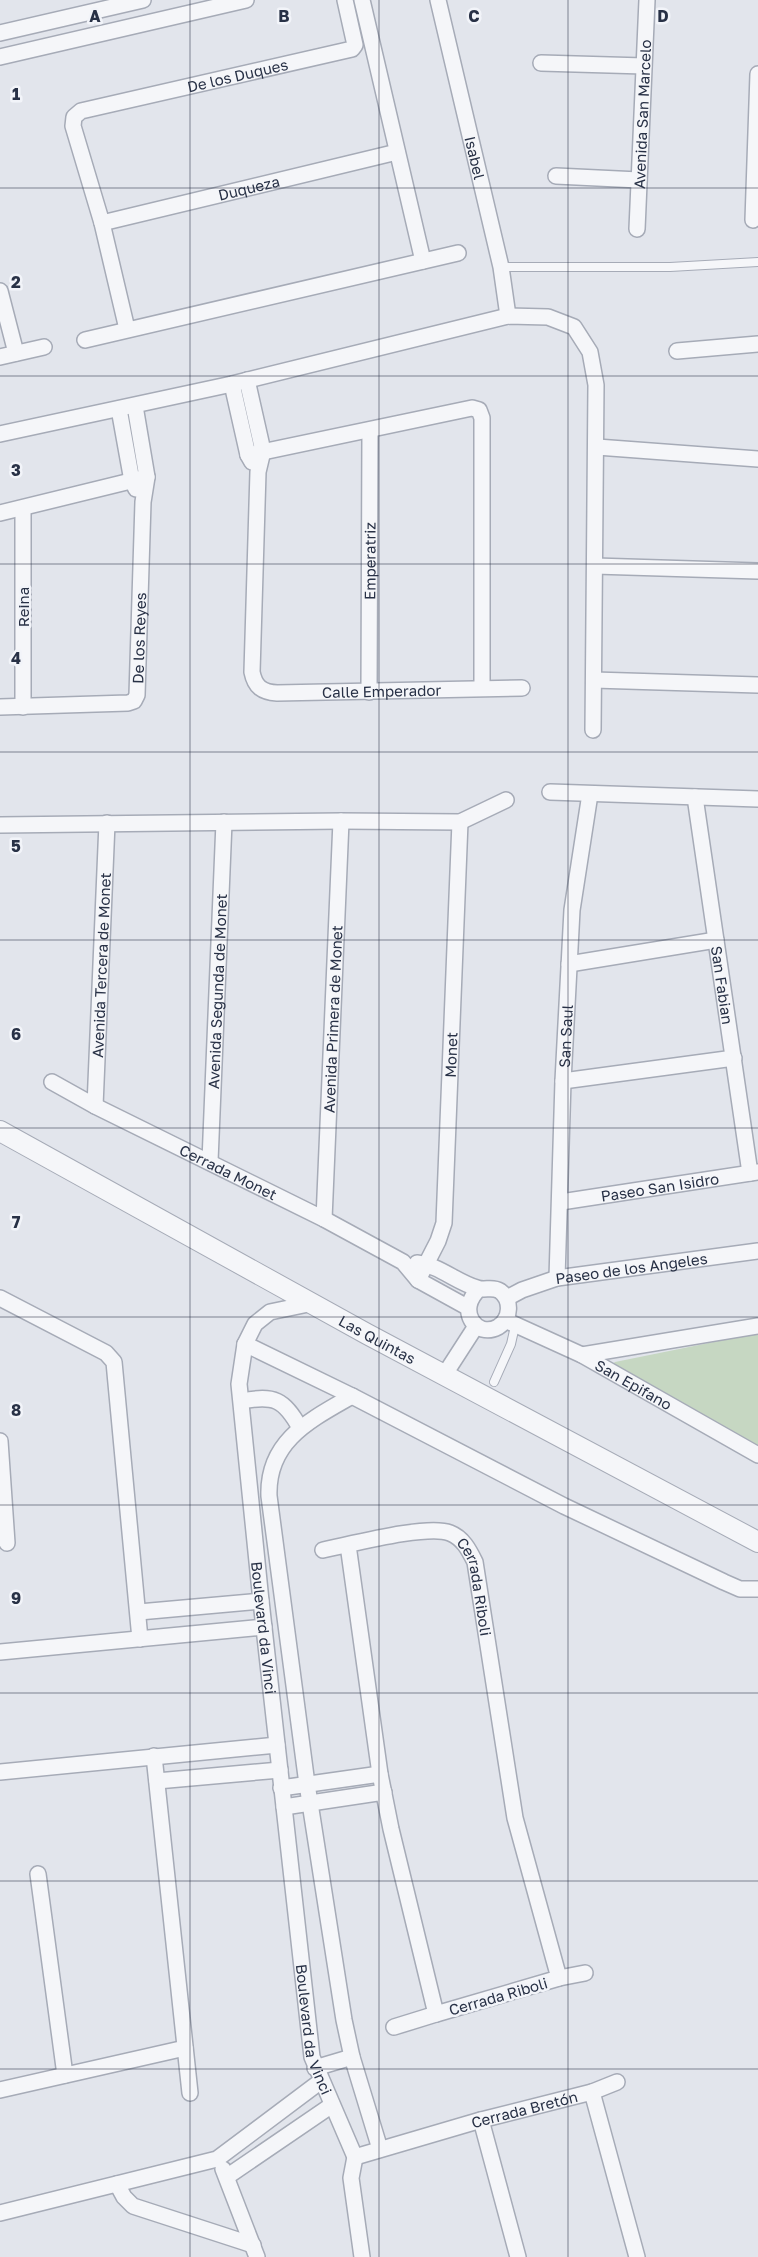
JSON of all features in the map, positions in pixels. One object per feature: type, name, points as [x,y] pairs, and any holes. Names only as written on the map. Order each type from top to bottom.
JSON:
[{"type":"street","points":[[0,34],[86,7],[144,0]]},
{"type":"street","points":[[0,57],[111,33],[246,0]]},
{"type":"street","name":"De los Duques","points":[[102,223],[73,126],[74,117],[81,111],[352,49],[355,45],[345,0]]},
{"type":"street","points":[[362,0],[423,261]]},
{"type":"street","name":"Isabel","points":[[438,0],[501,267],[508,316]]},
{"type":"street","name":"Avenida San Marcelo","points":[[637,229],[647,0]]},
{"type":"street","points":[[103,5],[111,33]]},
{"type":"street","points":[[86,7],[93,37]]},
{"type":"street","points":[[541,62],[644,66]]},
{"type":"street","points":[[753,220],[758,74]]},
{"type":"street","name":"Duqueza","points":[[102,223],[396,152]]},
{"type":"street","points":[[556,176],[639,180]]},
{"type":"street","points":[[102,223],[128,329]]},
{"type":"street","points":[[85,340],[458,253]]},
{"type":"street","points":[[0,291],[16,353]]},
{"type":"street","points":[[0,434],[232,384],[508,316],[548,317],[574,327],[590,352],[596,385],[597,447],[593,730]]},
{"type":"street","points":[[677,351],[758,344]]},
{"type":"street","points":[[0,357],[44,347]]},
{"type":"street","points":[[247,380],[263,452],[258,472]]},
{"type":"street","points":[[232,384],[248,455],[258,472]]},
{"type":"street","name":"De los Reyes","points":[[0,707],[120,704],[134,701],[139,689],[143,502],[147,477],[134,406]]},
{"type":"street","points":[[248,455],[472,408],[479,410],[481,413],[482,688]]},
{"type":"street","name":"De los Reyes","points":[[119,409],[132,481],[143,502]]},
{"type":"street","name":"Emperatriz","points":[[368,692],[370,430]]},
{"type":"street","points":[[597,447],[758,458]]},
{"type":"street","name":"Calle Emperador","points":[[258,472],[252,672],[259,688],[266,692],[368,692],[522,688]]},
{"type":"street","points":[[0,513],[147,477]]},
{"type":"street","name":"Reina","points":[[23,508],[23,706]]},
{"type":"street","points":[[595,566],[758,570]]},
{"type":"street","points":[[594,680],[758,685]]},
{"type":"street","points":[[550,792],[758,799]]},
{"type":"street","name":"San Saul","points":[[558,1278],[563,1080],[569,964],[576,872],[590,794]]},
{"type":"street","name":"San Fabian","points":[[695,797],[734,1058],[754,1172]]},
{"type":"street","points":[[0,826],[224,822],[460,822],[506,800]]},
{"type":"street","name":"Avenida Primera de Monet","points":[[324,1219],[341,821]]},
{"type":"street","name":"Avenida Segunda de Monet","points":[[210,1161],[224,822]]},
{"type":"street","name":"Monet","points":[[418,1280],[442,1232],[444,1222],[460,822]]},
{"type":"street","name":"Avenida Tercera de Monet","points":[[95,1106],[106,824]]},
{"type":"street","points":[[569,964],[716,940]]},
{"type":"street","points":[[563,1080],[734,1058]]},
{"type":"street","name":"Cerrada Monet","points":[[52,1082],[95,1106],[210,1161],[324,1219],[403,1262]]},
{"type":"street","name":"Las Quintas","points":[[0,1131],[313,1303],[758,1542]]},
{"type":"street","name":"Paseo San Isidro","points":[[561,1202],[754,1172]]},
{"type":"street","name":"Paseo de los Angeles","points":[[507,1298],[522,1290],[558,1278],[758,1251]]},
{"type":"street","points":[[403,1262],[426,1264],[479,1289]]},
{"type":"street","points":[[403,1262],[418,1280],[467,1307]]},
{"type":"street","points":[[490,1287],[499,1291],[507,1298],[510,1323],[486,1329],[476,1326],[469,1317],[467,1307],[471,1296],[479,1289],[490,1287]]},
{"type":"street","points":[[0,1298],[106,1353],[114,1362],[139,1612],[140,1639]]},
{"type":"street","points":[[313,1303],[270,1312],[262,1317],[247,1338],[352,1396],[600,1523],[740,1589],[758,1589]]},
{"type":"street","name":"San Epifano","points":[[510,1323],[582,1355],[758,1455]]},
{"type":"street","points":[[445,1374],[476,1326]]},
{"type":"street","points":[[582,1355],[758,1326]]},
{"type":"street","name":"Boulevard da Vinci","points":[[247,1338],[239,1384],[276,1745],[308,2030],[312,2057],[318,2074],[355,2157]]},
{"type":"street","points":[[247,1459],[273,1463],[286,1442],[300,1428],[352,1396]]},
{"type":"street","points":[[242,1401],[264,1398],[275,1399],[284,1404],[292,1413],[300,1428]]},
{"type":"street","points":[[0,1441],[7,1543]]},
{"type":"street","name":"Boulevard da Vinci","points":[[273,1463],[268,1485],[268,1496],[310,1804],[344,2020],[352,2057],[380,2149]]},
{"type":"street","name":"Cerrada Riboli","points":[[323,1550],[348,1545],[416,1532],[439,1531],[450,1533],[469,1549],[474,1562],[514,1818],[559,1978],[436,2014],[391,1829],[380,1774],[348,1545]]},
{"type":"street","points":[[139,1612],[261,1601]]},
{"type":"street","points":[[0,1652],[264,1627]]},
{"type":"street","points":[[0,1772],[276,1745]]},
{"type":"street","points":[[154,1756],[190,2093]]},
{"type":"street","points":[[157,1781],[280,1770]]},
{"type":"street","points":[[282,1788],[380,1774]]},
{"type":"street","points":[[284,1807],[384,1792]]},
{"type":"street","points":[[38,1874],[65,2075]]},
{"type":"street","points":[[559,1978],[585,1972]]},
{"type":"street","points":[[394,2027],[436,2014]]},
{"type":"street","points":[[0,2090],[185,2048]]},
{"type":"street","points":[[0,2213],[217,2159],[318,2074],[352,2057]]},
{"type":"street","points":[[592,2092],[617,2082]]},
{"type":"street","name":"Cerrada Bretón","points":[[355,2157],[481,2120],[592,2092],[637,2257]]},
{"type":"street","points":[[228,2176],[332,2105]]},
{"type":"street","points":[[481,2120],[518,2257]]},
{"type":"street","points":[[355,2157],[351,2178],[362,2257]]},
{"type":"street","points":[[217,2159],[228,2176],[255,2251]]},
{"type":"street","points":[[117,2184],[124,2197],[133,2206],[255,2251]]},
{"type":"lane","points":[[501,267],[670,267],[758,262]]},
{"type":"lane","points":[[494,1382],[511,1344],[510,1323]]},
{"type":"green space","points":[[758,1333],[758,1451],[609,1367],[615,1362]]}]
